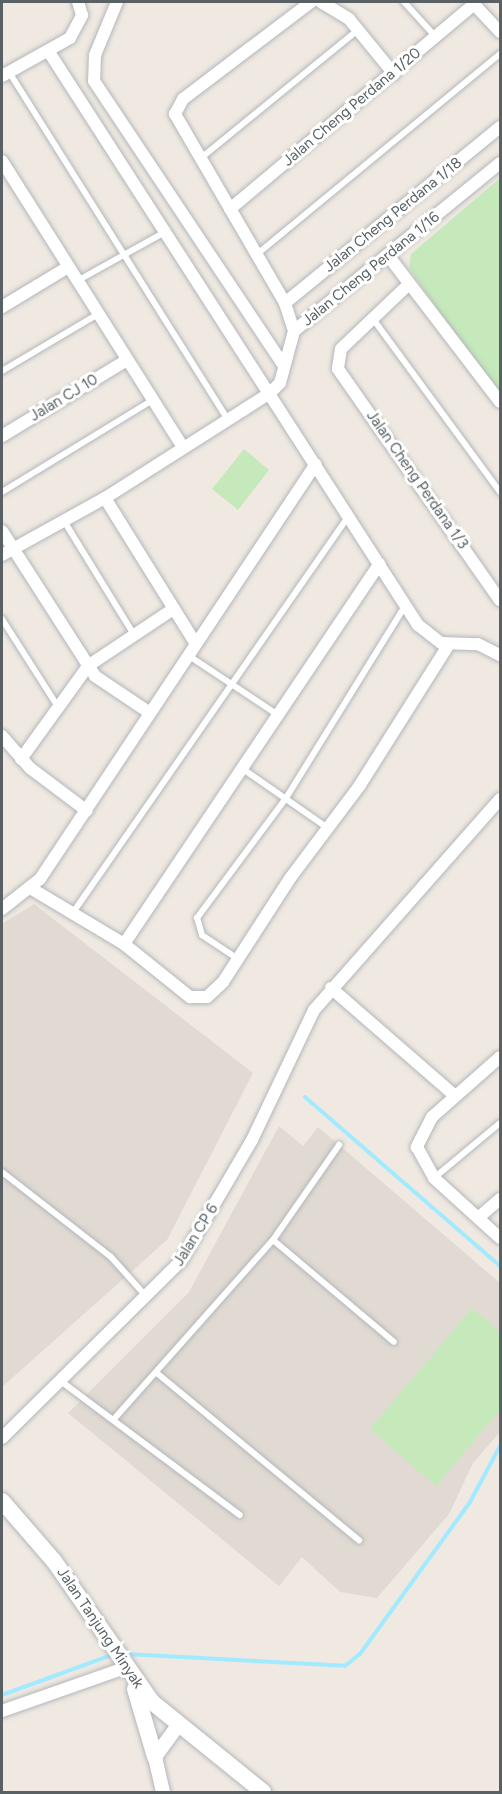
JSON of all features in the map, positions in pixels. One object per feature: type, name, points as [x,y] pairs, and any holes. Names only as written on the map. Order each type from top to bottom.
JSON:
[{"type":"main road","name":"Jalan Tanjung Minyak","points":[[2,1501],[54,1561],[125,1668],[177,1727],[263,1792]]},
{"type":"main road","points":[[125,1668],[155,1757]]},
{"type":"main road","points":[[230,1769],[244,1792]]},
{"type":"street","points":[[5,74],[49,52],[80,27],[78,2]]},
{"type":"street","points":[[117,2],[95,54],[94,81],[283,364]]},
{"type":"street","points":[[294,331],[285,303],[199,159],[175,114],[183,99],[311,2]]},
{"type":"street","points":[[321,2],[358,29],[393,74]]},
{"type":"street","points":[[473,3],[501,32]]},
{"type":"street","name":"Jalan Cheng Perdana 1/20","points":[[230,209],[393,74],[473,3]]},
{"type":"street","points":[[49,52],[168,230],[405,605],[427,634],[448,644],[478,644],[499,652]]},
{"type":"street","name":"Jalan Cheng Perdana 1/18","points":[[285,303],[501,127]]},
{"type":"street","points":[[2,161],[182,446]]},
{"type":"street","name":"Jalan Cheng Perdana 1/16","points":[[270,393],[280,383],[283,364],[294,331],[390,258],[501,163]]},
{"type":"street","points":[[390,258],[501,402]]},
{"type":"street","points":[[2,307],[68,267]]},
{"type":"street","points":[[373,319],[409,284]]},
{"type":"street","name":"Jalan Cheng Perdana 1/3","points":[[373,319],[338,359],[338,369],[501,600]]},
{"type":"street","name":"Jalan CJ 10","points":[[2,436],[127,360]]},
{"type":"street","points":[[7,552],[105,498],[182,446],[270,393]]},
{"type":"street","points":[[2,909],[32,889],[87,811],[147,711],[316,464]]},
{"type":"street","points":[[105,498],[194,641]]},
{"type":"street","points":[[2,531],[7,552],[88,666],[115,694],[147,711]]},
{"type":"street","points":[[124,944],[379,564]]},
{"type":"street","points":[[21,759],[88,666],[173,609]]},
{"type":"street","points":[[32,889],[124,944],[197,999],[215,990],[329,829],[448,644]]},
{"type":"street","points":[[2,736],[21,759],[87,811]]},
{"type":"street","name":"Jalan CP 6","points":[[2,1438],[148,1298],[198,1235],[252,1140],[300,1033],[331,988],[498,807]]},
{"type":"street","points":[[331,988],[454,1095]]},
{"type":"street","points":[[501,1057],[454,1095],[432,1117],[417,1147],[434,1178],[501,1238]]},
{"type":"street","points":[[478,1218],[501,1199]]},
{"type":"street","points":[[2,1711],[125,1668]]},
{"type":"street","points":[[164,1792],[155,1757],[177,1727]]},
{"type":"lane","points":[[404,2],[436,37]]},
{"type":"lane","points":[[199,159],[358,29]]},
{"type":"lane","points":[[256,255],[501,54]]},
{"type":"lane","points":[[5,74],[124,255],[227,418]]},
{"type":"lane","points":[[77,281],[168,230]]},
{"type":"lane","points":[[2,371],[98,314]]},
{"type":"lane","points":[[373,319],[501,492]]},
{"type":"lane","points":[[2,492],[153,400]]},
{"type":"lane","points":[[72,915],[349,515]]},
{"type":"lane","points":[[64,521],[134,635]]},
{"type":"lane","points":[[238,959],[197,930],[196,918],[286,798],[405,605]]},
{"type":"lane","points":[[2,619],[58,707]]},
{"type":"lane","points":[[186,654],[279,715]]},
{"type":"lane","points":[[243,769],[329,829]]},
{"type":"lane","points":[[434,1178],[501,1123]]},
{"type":"lane","points":[[114,1419],[158,1374],[273,1240],[339,1146]]},
{"type":"lane","points":[[2,1172],[111,1257],[148,1298]]},
{"type":"lane","points":[[273,1240],[394,1342]]},
{"type":"lane","points":[[158,1374],[359,1540]]},
{"type":"lane","points":[[62,1382],[240,1515]]},
{"type":"shaded area","points":[[34,904],[253,1073],[167,1240],[2,1387],[2,924]]},
{"type":"shaded area","points":[[279,1126],[303,1146],[318,1127],[500,1283],[500,1432],[473,1463],[449,1514],[377,1598],[340,1592],[302,1557],[279,1586],[68,1413],[189,1292]]},
{"type":"green space","points":[[500,178],[500,399],[409,268],[411,254]]},
{"type":"green space","points":[[244,449],[269,470],[238,510],[212,489]]},
{"type":"green space","points":[[472,1308],[500,1332],[500,1410],[436,1486],[370,1429]]},
{"type":"waterway","points":[[305,1097],[500,1266]]},
{"type":"waterway","points":[[126,1654],[345,1666],[360,1654],[470,1502],[500,1446]]},
{"type":"waterway","points":[[2,1695],[112,1655]]}]
